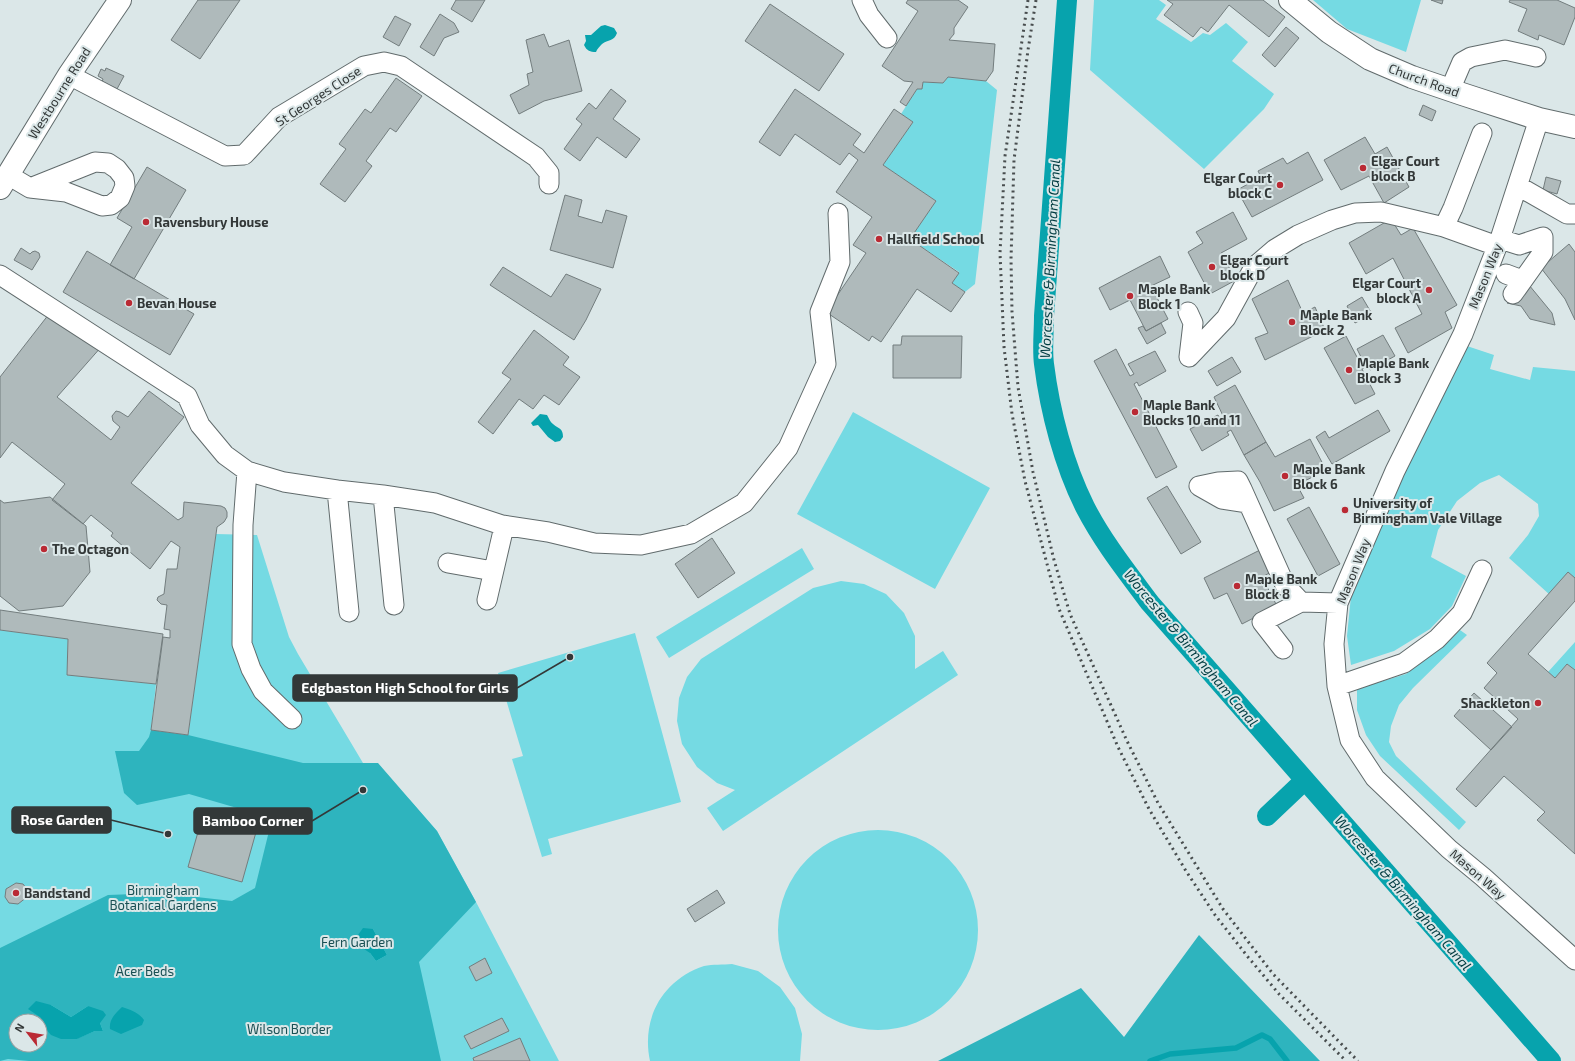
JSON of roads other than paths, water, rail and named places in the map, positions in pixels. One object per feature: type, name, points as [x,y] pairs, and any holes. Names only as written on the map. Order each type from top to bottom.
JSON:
[{"type":"main road","name":"Westbourne Road","points":[[4,182],[69,75],[120,0]]},
{"type":"main road","name":"Church Road","points":[[1290,0],[1329,32],[1370,59],[1412,77],[1450,90],[1539,119],[1575,127]]},
{"type":"street","points":[[862,0],[869,15],[887,38]]},
{"type":"street","points":[[1450,90],[1462,62],[1471,57],[1505,50],[1536,57]]},
{"type":"street","name":"St Georges Close","points":[[69,75],[225,156],[244,154],[279,118],[364,66],[384,62],[401,66],[500,142],[536,157],[549,173],[549,184]]},
{"type":"street","name":"Mason Way","points":[[1539,119],[1518,186],[1463,334],[1395,471],[1338,603],[1334,644],[1337,686],[1350,740],[1375,778],[1449,849],[1483,877],[1575,960]]},
{"type":"street","points":[[1444,226],[1453,208],[1482,133]]},
{"type":"street","points":[[4,182],[30,188]]},
{"type":"street","points":[[1518,186],[1567,214],[1575,214]]},
{"type":"street","points":[[1210,335],[1191,318],[1189,357],[1210,335],[1226,318],[1254,267],[1275,249],[1298,235],[1332,220],[1355,213],[1381,212],[1444,226],[1498,242],[1520,245],[1543,238],[1543,252],[1517,280]]},
{"type":"street","points":[[0,275],[187,396],[200,426],[225,455],[247,470],[284,482],[435,503],[502,525],[548,532],[594,543],[640,545],[691,534],[744,503],[788,448],[826,364],[820,312],[840,262],[838,213]]},
{"type":"street","points":[[247,470],[243,525],[242,644],[251,669],[263,691],[292,719]]},
{"type":"street","points":[[337,490],[349,612]]},
{"type":"street","points":[[384,495],[394,604]]},
{"type":"street","points":[[1248,503],[1285,585],[1301,602]]},
{"type":"street","points":[[487,600],[503,531],[502,525]]},
{"type":"street","points":[[448,563],[493,571]]},
{"type":"street","points":[[1337,686],[1404,663],[1437,639],[1462,613],[1482,570]]},
{"type":"street","points":[[1283,649],[1262,622],[1301,602],[1338,603]]},
{"type":"waterway","name":"Worcester & Birmingham Canal","points":[[1067,0],[1044,316],[1043,352],[1054,419],[1064,456],[1077,491],[1092,520],[1150,603],[1551,1061]]},
{"type":"waterway","points":[[1267,816],[1305,780]]},
{"type":"waterway","points":[[1150,1061],[1170,1054],[1236,1048],[1262,1035],[1270,1039],[1287,1061]]},
{"type":"railway","points":[[1028,0],[1005,156],[1000,253],[1004,347],[1012,414],[1025,481],[1059,609],[1118,747],[1149,809],[1186,871],[1215,915],[1279,994],[1346,1061]]},
{"type":"railway","points":[[1036,0],[1014,160],[1011,259],[1012,312],[1018,387],[1033,472],[1054,560],[1070,614],[1127,741],[1158,803],[1223,909],[1273,974],[1358,1061]]},
{"type":"place","name":"Elgar Court block B","points":[[1363,168]]},
{"type":"place","name":"Elgar Court block C","points":[[1280,185]]},
{"type":"place","name":"Ravensbury House","points":[[146,222]]},
{"type":"place","name":"Hallfield School","points":[[879,239]]},
{"type":"place","name":"Elgar Court block D","points":[[1212,267]]},
{"type":"place","name":"Elgar Court block A","points":[[1429,290]]},
{"type":"place","name":"Maple Bank Block 1","points":[[1130,296]]},
{"type":"place","name":"Bevan House","points":[[129,303]]},
{"type":"place","name":"Maple Bank Block 2","points":[[1292,322]]},
{"type":"place","name":"Maple Bank Block 3","points":[[1349,370]]},
{"type":"place","name":"Maple Bank Blocks 10 and 11","points":[[1135,412]]},
{"type":"place","name":"Maple Bank Block 6","points":[[1285,476]]},
{"type":"place","name":"University of Birmingham Vale Village","points":[[1345,510]]},
{"type":"place","name":"The Octagon","points":[[44,549]]},
{"type":"place","name":"Maple Bank Block 8","points":[[1237,586]]},
{"type":"place","name":"Edgbaston High School for Girls","points":[[570,657]]},
{"type":"place","name":"Shackleton","points":[[1538,703]]},
{"type":"place","name":"Bamboo Corner","points":[[363,790]]},
{"type":"place","name":"Rose Garden","points":[[168,834]]},
{"type":"place","name":"Bandstand","points":[[16,893]]},
{"type":"park label","name":"Birmingham Botanical Gardens","points":[[163,898]]},
{"type":"park label","name":"Fern Garden","points":[[357,942]]},
{"type":"park label","name":"Acer Beds","points":[[145,971]]},
{"type":"park label","name":"Wilson Border","points":[[289,1029]]}]
